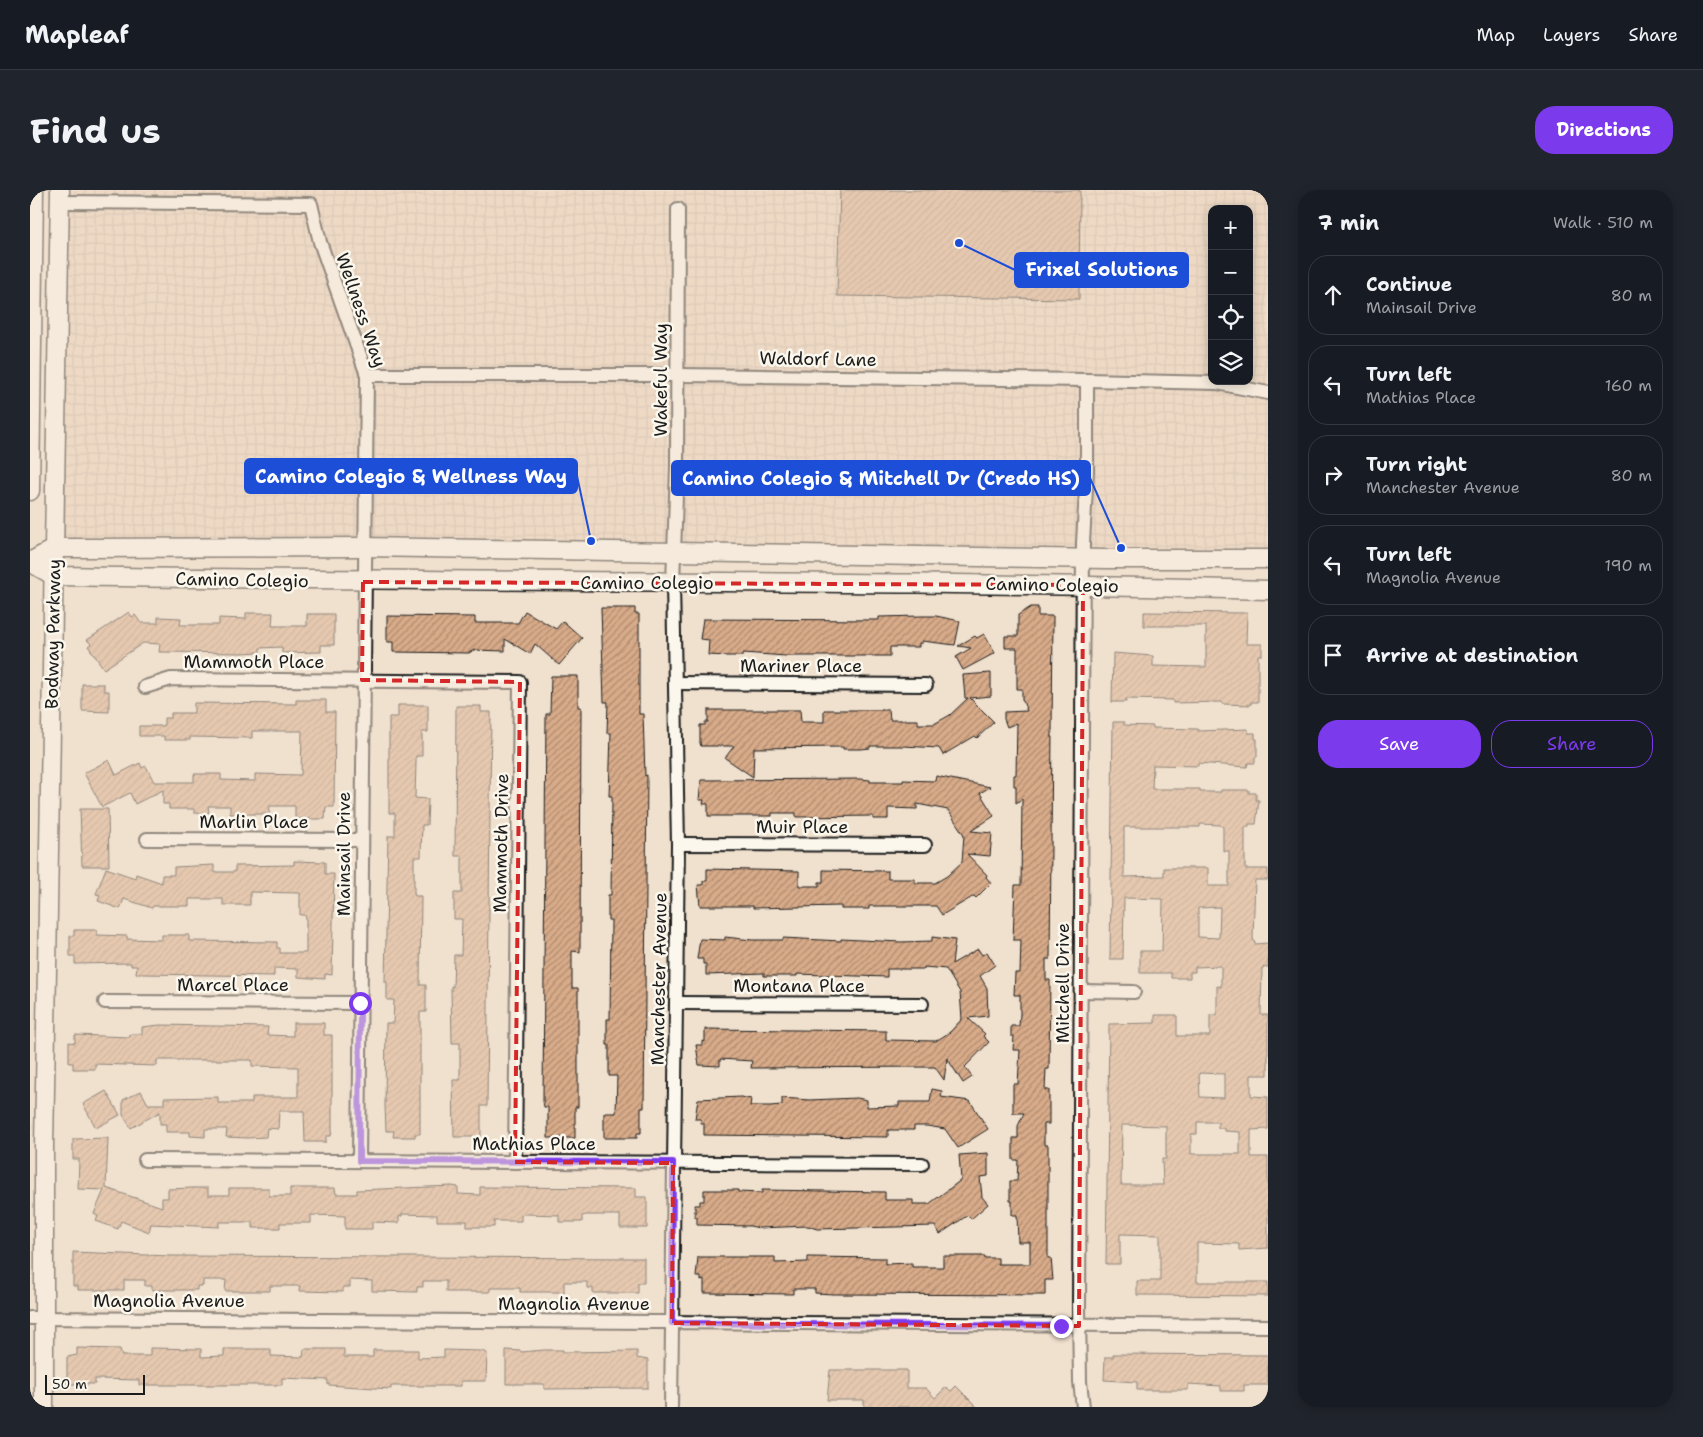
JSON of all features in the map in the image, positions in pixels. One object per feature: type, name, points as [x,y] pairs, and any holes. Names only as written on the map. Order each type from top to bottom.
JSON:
[{"type":"street","points":[[30,491],[33,194]]},
{"type":"street","name":"Wellness Way","points":[[60,196],[311,204],[320,242],[367,375],[363,547]]},
{"type":"street","name":"Bodway Parkway","points":[[44,1407],[37,1318],[44,1148],[60,196]]},
{"type":"street","name":"Wakeful Way","points":[[674,552],[678,375],[678,209]]},
{"type":"street","name":"Waldorf Lane","points":[[367,375],[678,375],[1087,380],[1217,383],[1268,393]]},
{"type":"street","name":"Mitchell Drive","points":[[1083,1407],[1078,1326],[1083,558],[1087,471],[1087,380]]},
{"type":"street","name":"Camino Colegio","points":[[30,562],[55,548],[363,547],[1268,559]]},
{"type":"street","name":"Mainsail Drive","points":[[359,1161],[363,547]]},
{"type":"street","name":"Manchester Avenue","points":[[671,1407],[678,844],[674,552]]},
{"type":"street","name":"Camino Colegio","points":[[30,562],[54,576],[363,582],[1083,585],[1268,590]]},
{"type":"street","name":"Mammoth Place","points":[[146,686],[170,679],[362,680]]},
{"type":"street","name":"Mammoth Drive","points":[[362,680],[520,682],[515,1162]]},
{"type":"street","name":"Mariner Place","points":[[675,683],[926,685]]},
{"type":"street","name":"Marlin Place","points":[[147,839],[361,840]]},
{"type":"street","name":"Muir Place","points":[[678,844],[925,845]]},
{"type":"street","points":[[1080,991],[1134,992]]},
{"type":"street","name":"Marcel Place","points":[[105,1002],[360,1003]]},
{"type":"street","name":"Montana Place","points":[[677,1003],[922,1004]]},
{"type":"street","name":"Mathias Place","points":[[145,1160],[922,1164]]},
{"type":"street","name":"Magnolia Avenue","points":[[37,1318],[1268,1326]]},
{"type":"highlighted area","points":[[363,582],[1083,585],[1079,1326],[672,1323],[673,1163],[515,1162],[520,682],[362,680]]},
{"type":"shaded area","points":[[60,190],[1268,190],[1268,559],[55,548]]},
{"type":"building","points":[[840,190],[1080,190],[1079,299],[837,296]]},
{"type":"building","points":[[1031,607],[1038,607],[1038,616],[1053,616],[1050,959],[1046,959],[1046,980],[1050,980],[1049,1069],[1046,1069],[1045,1090],[1049,1090],[1049,1124],[1044,1124],[1044,1145],[1048,1145],[1048,1258],[1051,1258],[1053,1280],[1045,1280],[1045,1295],[833,1294],[815,1293],[815,1289],[793,1289],[793,1294],[704,1293],[704,1280],[701,1281],[701,1277],[696,1277],[698,1257],[775,1257],[775,1263],[808,1262],[808,1257],[885,1258],[885,1264],[912,1263],[912,1267],[943,1267],[943,1256],[985,1256],[984,1258],[998,1258],[998,1264],[1030,1264],[1030,1242],[1018,1242],[1017,1215],[1012,1215],[1012,1201],[1010,1201],[1010,1181],[1017,1181],[1018,1160],[1013,1160],[1013,1138],[1018,1138],[1018,1126],[1024,1113],[1013,1113],[1013,1084],[1018,1084],[1020,1050],[1013,1050],[1014,1036],[1011,1036],[1011,1026],[1019,1026],[1020,1014],[1020,995],[1014,995],[1015,973],[1020,973],[1021,940],[1013,940],[1015,885],[1021,885],[1022,799],[1016,803],[1014,775],[1016,775],[1017,723],[1007,727],[1004,712],[1027,711],[1022,699],[1022,689],[1017,689],[1017,648],[1005,648],[1005,636],[1018,636],[1018,615]]},
{"type":"building","points":[[601,608],[635,608],[635,614],[639,614],[639,714],[643,714],[645,776],[647,775],[644,1108],[641,1108],[641,1133],[637,1133],[637,1138],[604,1138],[604,1113],[616,1113],[617,1076],[609,1076],[609,1045],[607,1045],[607,1019],[610,1019],[611,920],[608,920],[608,895],[611,895],[612,796],[609,796],[611,733],[607,733],[608,702],[604,702]]},
{"type":"building","points":[[525,611],[556,629],[563,621],[582,638],[559,665],[535,644],[530,654],[505,639],[505,651],[474,650],[469,653],[393,652],[393,642],[387,642],[387,616],[475,617],[475,623],[518,623]]},
{"type":"building","points":[[129,612],[132,617],[135,615],[141,623],[158,623],[158,617],[181,618],[180,625],[219,625],[219,618],[246,619],[246,613],[273,613],[272,626],[307,626],[307,614],[334,614],[334,645],[321,645],[321,652],[282,653],[282,647],[260,648],[260,652],[242,653],[159,652],[160,644],[143,643],[104,669],[88,646],[91,644],[87,640]]},
{"type":"building","points":[[1144,612],[1247,613],[1246,644],[1262,644],[1262,655],[1258,655],[1258,702],[1251,702],[1251,705],[1222,704],[1222,702],[1173,703],[1173,700],[1126,699],[1126,702],[1112,702],[1113,653],[1153,656],[1153,666],[1206,667],[1206,626],[1144,626]]},
{"type":"building","points":[[936,616],[960,621],[955,645],[922,641],[922,643],[919,643],[919,647],[890,647],[890,656],[786,656],[743,653],[743,656],[708,655],[709,640],[700,639],[703,619],[879,620],[879,617]]},
{"type":"building","points":[[984,634],[995,653],[963,670],[956,657],[971,648],[958,646],[975,636],[977,638]]},
{"type":"building","points":[[991,673],[991,696],[970,698],[994,722],[977,738],[975,736],[943,755],[939,748],[903,746],[870,746],[870,748],[861,749],[843,749],[843,747],[754,748],[753,777],[725,758],[734,746],[701,746],[700,743],[700,725],[705,725],[705,722],[708,722],[708,710],[800,710],[801,722],[824,722],[824,710],[889,710],[890,720],[918,720],[918,724],[934,724],[950,715],[968,698],[965,698],[963,675]]},
{"type":"building","points":[[551,676],[578,676],[578,707],[581,707],[580,952],[572,951],[572,988],[578,988],[578,1107],[575,1107],[575,1138],[548,1138],[548,1107],[544,1107],[543,1101],[546,714],[550,714]]},
{"type":"building","points":[[82,684],[104,684],[104,691],[109,691],[109,712],[82,711]]},
{"type":"building","points":[[296,700],[326,700],[326,712],[335,712],[334,807],[326,807],[325,819],[295,819],[295,806],[270,806],[269,814],[230,814],[230,806],[208,806],[209,813],[194,813],[194,809],[169,809],[169,804],[163,804],[163,790],[135,804],[130,793],[102,807],[84,773],[109,760],[116,775],[140,763],[142,768],[146,766],[154,782],[194,782],[194,774],[221,774],[221,780],[255,781],[255,774],[301,775],[302,731],[252,731],[252,738],[190,737],[190,740],[164,740],[164,736],[139,736],[139,726],[164,726],[164,718],[171,718],[171,713],[194,713],[194,703],[296,704]]},
{"type":"building","points":[[398,705],[428,705],[428,732],[422,732],[422,756],[416,756],[415,798],[428,799],[427,825],[422,825],[421,857],[414,857],[414,893],[415,896],[421,896],[420,985],[426,985],[426,1012],[420,1012],[420,1134],[415,1134],[415,1137],[393,1137],[394,1131],[386,1131],[385,1106],[386,1023],[393,1023],[394,1000],[387,1000],[387,982],[385,982],[388,836],[395,836],[395,813],[389,813],[389,717],[398,717]]},
{"type":"building","points":[[456,706],[481,706],[481,712],[491,712],[487,1106],[481,1106],[481,1137],[454,1137],[453,1080],[460,1080],[460,1043],[452,1043],[451,986],[453,987],[454,955],[461,955],[462,919],[454,919],[454,893],[462,893],[462,856],[455,856]]},
{"type":"building","points":[[1113,722],[1124,722],[1124,725],[1153,726],[1153,728],[1198,729],[1198,731],[1248,729],[1248,733],[1255,733],[1257,757],[1255,757],[1255,763],[1248,763],[1247,767],[1198,763],[1198,766],[1153,765],[1152,789],[1200,789],[1200,792],[1249,790],[1249,793],[1256,793],[1256,800],[1259,800],[1256,824],[1249,824],[1249,827],[1245,827],[1245,869],[1268,869],[1268,880],[1255,880],[1253,938],[1255,944],[1268,943],[1268,967],[1262,968],[1261,1015],[1268,1015],[1268,1075],[1251,1075],[1251,1096],[1268,1097],[1268,1129],[1251,1130],[1251,1157],[1268,1157],[1268,1248],[1239,1250],[1239,1244],[1197,1243],[1197,1282],[1268,1282],[1268,1296],[1137,1295],[1137,1281],[1160,1281],[1160,1235],[1120,1234],[1120,1264],[1106,1264],[1109,1024],[1155,1023],[1155,1015],[1177,1015],[1177,1036],[1210,1036],[1210,1015],[1217,1015],[1217,986],[1221,987],[1221,966],[1195,967],[1195,972],[1190,972],[1190,978],[1171,978],[1171,973],[1140,973],[1140,951],[1162,951],[1163,899],[1124,898],[1123,959],[1110,959]],"holes":[[[1200,824],[1220,825],[1223,827],[1223,851],[1229,851],[1229,886],[1208,886],[1208,868],[1164,868],[1164,876],[1124,877],[1124,827],[1200,827]],[[1220,907],[1219,938],[1198,937],[1198,908]],[[1199,1073],[1224,1074],[1224,1098],[1200,1097]],[[1197,1122],[1218,1122],[1218,1128],[1224,1128],[1224,1131],[1240,1132],[1240,1154],[1191,1154],[1191,1134],[1197,1134]],[[1122,1125],[1166,1126],[1166,1159],[1162,1159],[1163,1185],[1121,1185]]]},
{"type":"building","points":[[936,776],[990,787],[980,793],[994,816],[971,831],[992,833],[990,856],[967,854],[987,875],[986,877],[991,883],[976,898],[974,896],[942,915],[936,906],[869,906],[869,909],[841,909],[841,906],[753,908],[753,906],[700,906],[698,885],[703,885],[703,881],[707,881],[707,869],[799,871],[799,886],[819,886],[819,882],[823,882],[823,870],[888,871],[888,879],[915,879],[915,883],[935,883],[947,876],[962,862],[964,835],[948,810],[917,804],[917,809],[888,808],[888,819],[873,819],[873,816],[796,817],[796,813],[772,813],[772,816],[708,816],[708,804],[703,804],[704,800],[699,800],[701,780],[860,779],[870,780],[870,782],[903,782],[903,780],[935,781]]},
{"type":"building","points":[[80,809],[108,809],[109,866],[82,866]]},
{"type":"building","points":[[294,861],[325,862],[325,874],[334,874],[332,975],[325,974],[325,979],[298,977],[298,969],[274,968],[274,976],[143,974],[136,973],[137,966],[131,966],[131,963],[75,964],[75,956],[70,956],[70,936],[74,936],[74,930],[97,930],[97,935],[127,936],[127,939],[162,940],[162,935],[189,935],[189,941],[277,942],[277,948],[280,948],[280,953],[306,953],[306,919],[305,915],[300,915],[300,893],[250,892],[250,905],[223,905],[223,899],[189,899],[189,906],[153,906],[152,908],[124,899],[120,909],[98,901],[100,895],[96,894],[106,868],[135,878],[136,874],[162,883],[162,875],[174,875],[174,867],[214,865],[214,872],[235,872],[235,866],[294,865]]},
{"type":"building","points":[[725,937],[752,940],[783,940],[783,938],[901,942],[932,941],[932,937],[955,940],[952,964],[978,949],[982,955],[987,952],[995,965],[980,976],[987,988],[988,1016],[968,1018],[985,1034],[983,1036],[989,1042],[965,1067],[972,1077],[963,1083],[947,1058],[944,1080],[935,1067],[751,1068],[752,1061],[720,1059],[720,1066],[699,1065],[696,1045],[702,1045],[702,1041],[705,1042],[705,1029],[886,1031],[886,1040],[936,1041],[950,1032],[962,1019],[960,992],[946,969],[924,967],[924,969],[887,969],[887,977],[797,974],[797,976],[764,976],[764,973],[706,975],[706,964],[703,964],[703,959],[697,959],[700,939],[725,940]]},
{"type":"building","points":[[293,1023],[324,1023],[324,1035],[332,1035],[332,1130],[331,1136],[326,1136],[326,1142],[305,1142],[304,1111],[279,1111],[278,1129],[267,1128],[266,1137],[247,1138],[226,1137],[227,1129],[205,1129],[205,1137],[190,1136],[190,1132],[166,1132],[166,1124],[160,1124],[160,1112],[131,1128],[123,1115],[123,1100],[141,1091],[148,1104],[164,1104],[164,1098],[218,1097],[218,1103],[252,1103],[252,1097],[298,1097],[298,1067],[252,1066],[252,1060],[157,1060],[157,1066],[95,1064],[95,1069],[73,1069],[73,1063],[69,1063],[69,1042],[75,1043],[75,1035],[130,1037],[130,1034],[142,1034],[142,1027],[160,1025],[268,1027],[267,1035],[293,1036]]},
{"type":"building","points":[[932,1089],[942,1091],[941,1097],[970,1101],[988,1129],[958,1148],[945,1129],[927,1126],[914,1126],[914,1130],[888,1130],[888,1137],[704,1135],[704,1123],[701,1123],[701,1119],[695,1119],[698,1099],[741,1097],[751,1099],[750,1106],[770,1106],[782,1105],[782,1098],[809,1100],[857,1098],[867,1100],[867,1107],[899,1106],[899,1102],[930,1102]]},
{"type":"building","points":[[106,1091],[120,1115],[96,1128],[83,1104]]},
{"type":"building","points":[[108,1138],[106,1188],[162,1207],[162,1198],[168,1198],[168,1189],[192,1188],[208,1188],[208,1195],[229,1195],[229,1188],[269,1188],[269,1196],[290,1196],[290,1188],[335,1188],[336,1194],[357,1194],[357,1190],[452,1186],[458,1187],[458,1194],[480,1195],[480,1187],[636,1188],[636,1197],[647,1197],[647,1228],[620,1228],[620,1215],[586,1215],[582,1216],[582,1222],[559,1222],[559,1215],[525,1214],[521,1215],[521,1221],[494,1221],[494,1227],[467,1227],[467,1221],[437,1221],[437,1215],[402,1214],[399,1217],[399,1223],[372,1222],[372,1229],[345,1229],[345,1216],[311,1215],[311,1223],[280,1223],[280,1228],[253,1228],[253,1222],[219,1222],[219,1227],[151,1224],[149,1232],[121,1221],[118,1229],[96,1221],[98,1216],[94,1214],[104,1190],[78,1189],[79,1159],[73,1159],[73,1139]]},
{"type":"building","points":[[988,1153],[988,1176],[980,1177],[982,1197],[988,1204],[971,1219],[968,1215],[940,1234],[935,1226],[817,1229],[808,1226],[759,1228],[750,1226],[697,1225],[697,1217],[695,1217],[695,1205],[700,1205],[700,1201],[704,1201],[704,1190],[738,1190],[738,1192],[762,1193],[762,1190],[885,1192],[885,1200],[913,1200],[913,1204],[929,1204],[961,1180],[959,1155]]},
{"type":"building","points":[[73,1252],[171,1256],[644,1258],[644,1283],[638,1283],[638,1293],[593,1293],[593,1288],[587,1288],[587,1282],[564,1282],[564,1292],[520,1292],[520,1288],[490,1288],[490,1292],[446,1292],[446,1281],[423,1281],[423,1287],[417,1287],[417,1292],[372,1291],[372,1281],[350,1280],[350,1287],[343,1287],[343,1292],[299,1291],[300,1286],[270,1286],[270,1291],[225,1291],[226,1280],[203,1280],[203,1286],[197,1286],[197,1290],[152,1290],[152,1286],[145,1286],[145,1280],[124,1280],[124,1290],[78,1290],[78,1286],[73,1286]]},
{"type":"building","points":[[77,1348],[120,1349],[122,1356],[150,1356],[150,1348],[201,1349],[201,1357],[224,1356],[224,1349],[271,1349],[271,1356],[303,1357],[304,1349],[344,1349],[344,1357],[373,1357],[373,1350],[418,1350],[418,1358],[444,1357],[444,1350],[481,1351],[487,1353],[486,1381],[461,1381],[461,1386],[391,1386],[391,1389],[328,1385],[328,1380],[282,1378],[282,1385],[139,1385],[139,1380],[95,1379],[95,1384],[67,1384],[67,1357],[77,1355]]},
{"type":"building","points":[[506,1350],[521,1352],[544,1350],[563,1350],[563,1352],[637,1351],[637,1358],[648,1360],[648,1388],[544,1389],[544,1384],[506,1384]]},
{"type":"building","points":[[1113,1354],[1268,1355],[1268,1385],[1244,1385],[1244,1391],[1221,1391],[1221,1386],[1188,1384],[1188,1390],[1137,1390],[1137,1382],[1104,1380],[1105,1357],[1113,1357]]},
{"type":"building","points":[[830,1370],[907,1370],[907,1388],[926,1388],[935,1398],[946,1387],[951,1391],[956,1386],[977,1407],[864,1407],[864,1400],[827,1400]]},
{"type":"place","name":"Frixel Solutions","points":[[959,243]]},
{"type":"place","name":"Camino Colegio & Wellness Way","points":[[591,541]]},
{"type":"place","name":"Camino Colegio & Mitchell Dr (Credo HS)","points":[[1121,548]]},
{"type":"route","points":[[360,1003],[359,1161],[673,1162],[672,1323],[787,1322],[1061,1326]]}]
